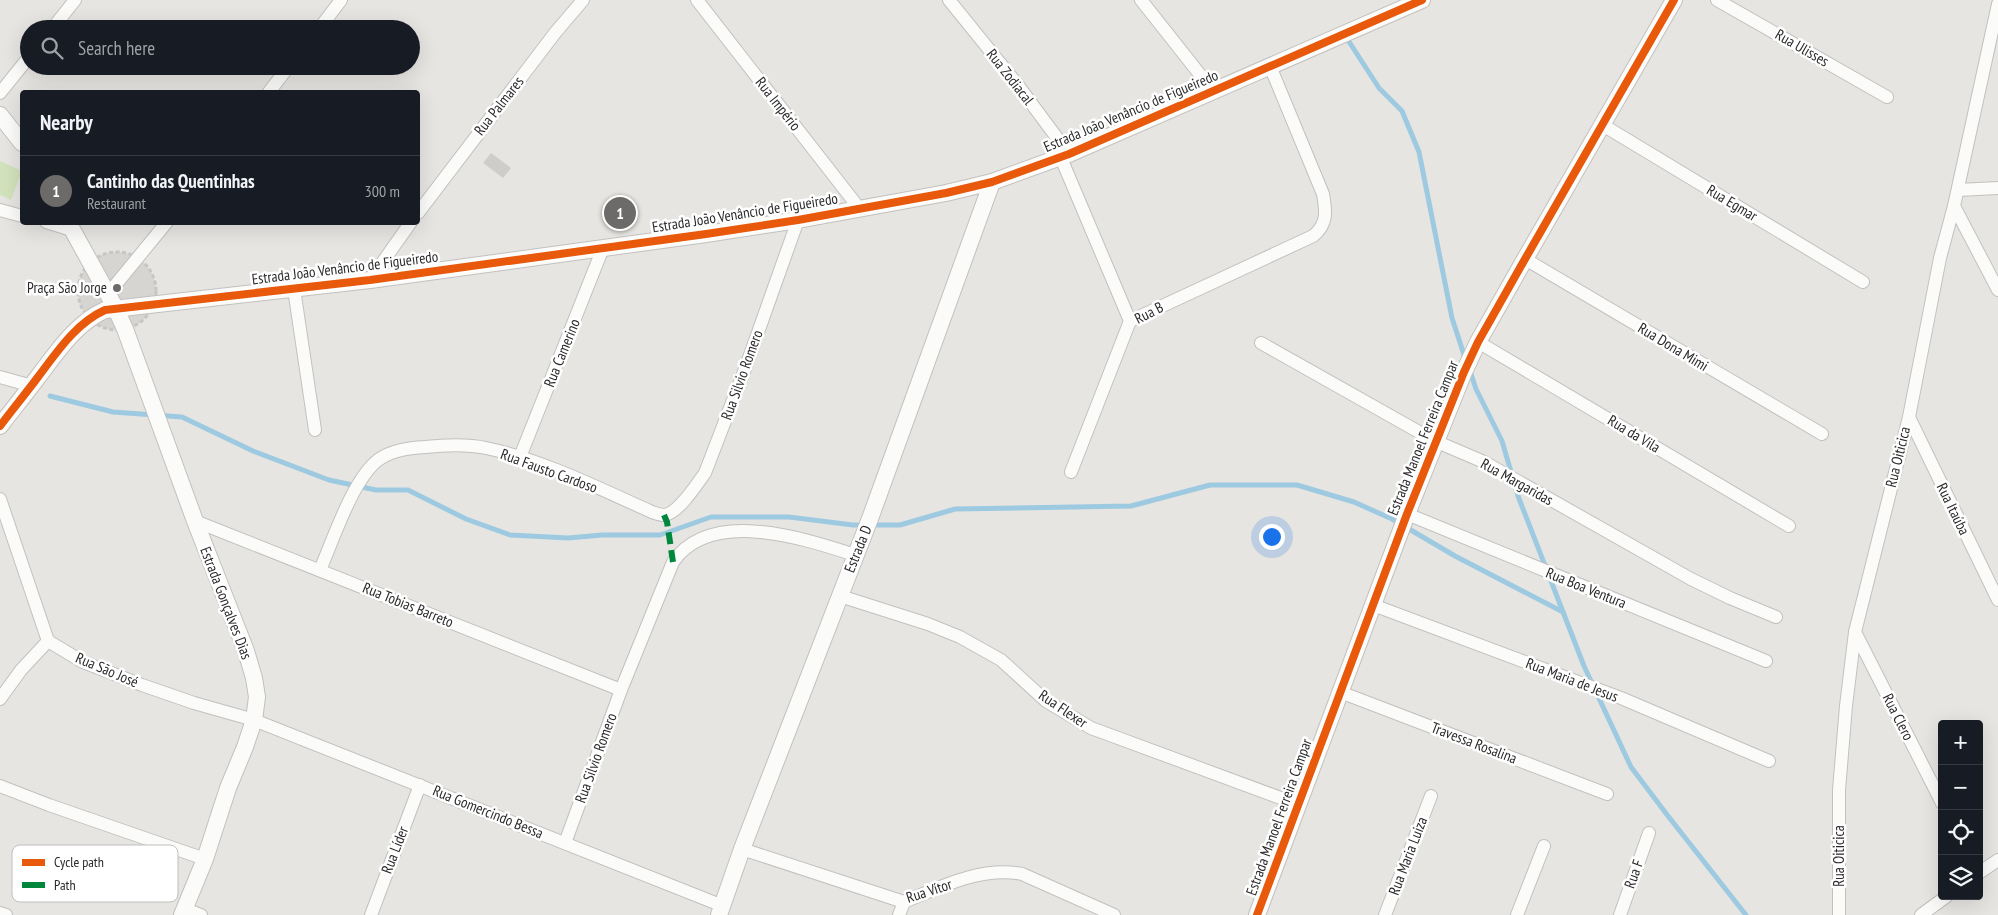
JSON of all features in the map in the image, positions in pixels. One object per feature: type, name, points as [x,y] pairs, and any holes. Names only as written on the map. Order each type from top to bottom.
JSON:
[{"type":"street","points":[[59,20],[75,0]]},
{"type":"street","points":[[325,20],[341,0]]},
{"type":"street","name":"Rua Palmares","points":[[420,211],[582,0]]},
{"type":"street","name":"Rua Império","points":[[697,0],[859,208]]},
{"type":"street","name":"Rua Zodiacal","points":[[949,0],[1017,84],[1065,156],[1130,321]]},
{"type":"street","points":[[1141,0],[1213,91]]},
{"type":"street","name":"Estrada João Venâncio de Figueiredo","points":[[0,426],[5,411],[32,386],[80,327],[111,301],[294,289],[370,280],[798,220],[946,193],[992,182],[1065,156],[1270,66],[1400,4],[1422,0]]},
{"type":"street","name":"Estrada Manoel Ferreira Campar","points":[[1258,915],[1297,804],[1435,440],[1464,372],[1477,344],[1674,0]]},
{"type":"street","name":"Rua Ulisses","points":[[1717,0],[1887,97]]},
{"type":"street","name":"Rua Oiticica","points":[[1839,915],[1839,790],[1855,632],[1909,417],[1940,258],[1958,190],[1998,4]]},
{"type":"street","name":"Rua B","points":[[1071,472],[1130,321],[1313,236],[1324,223],[1326,214],[1323,194],[1270,66]]},
{"type":"street","points":[[0,93],[20,69]]},
{"type":"street","points":[[271,90],[282,75]]},
{"type":"street","points":[[0,115],[20,141]]},
{"type":"street","name":"Rua Egmar","points":[[1602,124],[1863,282]]},
{"type":"street","name":"Estrada D","points":[[721,910],[742,849],[871,516],[992,182]]},
{"type":"street","points":[[1958,190],[1998,188]]},
{"type":"street","points":[[1954,206],[1998,290]]},
{"type":"street","points":[[0,210],[20,215]]},
{"type":"street","name":"Rua Silvio Romero","points":[[664,515],[684,500],[704,472],[745,370],[798,220]]},
{"type":"street","points":[[111,301],[165,225]]},
{"type":"street","points":[[370,280],[409,225]]},
{"type":"street","name":"Estrada Gonçalves Dias","points":[[70,226],[111,301],[246,651],[254,678],[257,697],[254,720],[228,788],[205,859],[184,912]]},
{"type":"street","name":"Rua Camerino","points":[[520,457],[603,248]]},
{"type":"street","name":"Rua Dona Mimi","points":[[1525,259],[1822,434]]},
{"type":"street","points":[[294,289],[315,430]]},
{"type":"street","name":"Rua Margaridas","points":[[1261,343],[1435,440],[1484,462],[1691,579],[1776,617]]},
{"type":"street","name":"Rua da Vila","points":[[1477,344],[1789,526]]},
{"type":"street","points":[[0,377],[32,386]]},
{"type":"street","name":"Rua Itaúba","points":[[1909,417],[1998,600]]},
{"type":"street","name":"Rua Fausto Cardoso","points":[[320,570],[364,475],[378,460],[389,454],[418,447],[484,448],[520,457],[652,512],[664,515]]},
{"type":"street","points":[[0,499],[48,641],[21,670],[0,699]]},
{"type":"street","name":"Rua Boa Ventura","points":[[1407,514],[1766,661]]},
{"type":"street","name":"Rua Tobias Barreto","points":[[195,521],[622,690]]},
{"type":"street","name":"Rua Silvio Romero","points":[[565,843],[622,690],[673,562],[681,550],[703,538],[740,531],[797,537],[857,550]]},
{"type":"street","name":"Rua Flexer","points":[[840,596],[928,624],[960,637],[1001,660],[1046,701],[1090,728],[1297,804]]},
{"type":"street","name":"Rua Maria de Jesus","points":[[1373,605],[1621,698],[1769,761]]},
{"type":"street","name":"Rua Clero","points":[[1855,632],[1938,795]]},
{"type":"street","name":"Rua São José","points":[[48,641],[83,662],[134,682],[194,703],[254,720]]},
{"type":"street","name":"Travessa Rosalina","points":[[1340,692],[1607,794]]},
{"type":"street","name":"Rua Gomercindo Bessa","points":[[254,720],[565,843],[721,910]]},
{"type":"street","name":"Rua Líder","points":[[371,915],[420,785]]},
{"type":"street","points":[[0,786],[165,845]]},
{"type":"street","name":"Rua Maria Luiza","points":[[1385,915],[1431,796]]},
{"type":"street","name":"Rua F","points":[[1620,915],[1649,833]]},
{"type":"street","points":[[1517,915],[1544,846]]},
{"type":"street","name":"Rua Vítor","points":[[742,849],[904,902],[940,887],[986,873],[1010,871],[1022,874],[1114,915]]},
{"type":"street","points":[[178,850],[205,859]]},
{"type":"street","points":[[1983,870],[1998,860]]},
{"type":"street","points":[[1921,915],[1942,900]]},
{"type":"street","points":[[899,915],[904,902]]},
{"type":"street","points":[[0,912],[6,915]]},
{"type":"street","points":[[184,912],[201,915]]},
{"type":"green space","points":[[0,161],[20,170],[20,176],[11,200],[0,195]]},
{"type":"shaded area","name":"Praça São Jorge","points":[[117,252],[132,255],[149,269],[153,276],[156,291],[153,306],[139,323],[132,327],[117,330],[102,327],[85,313],[81,306],[78,291],[81,276],[95,259],[102,255]]},
{"type":"building","points":[[491,153],[511,168],[503,178],[483,163]]},
{"type":"waterway","points":[[1346,37],[1379,88],[1402,111],[1419,152],[1452,318],[1465,358]]},
{"type":"waterway","points":[[1470,371],[1476,389],[1502,441],[1518,496],[1584,666],[1631,767],[1746,915]]},
{"type":"waterway","points":[[50,396],[113,412],[182,417],[253,451],[329,480],[376,490],[408,490],[466,519],[510,535],[568,538],[602,535],[660,535],[711,517],[789,517],[853,525],[900,525],[955,509],[1131,506],[1210,485],[1297,485],[1354,502],[1392,519],[1455,556],[1563,612]]},
{"type":"marked path","points":[[664,515],[667,522],[673,562]]},
{"type":"cycle path","points":[[0,426],[76,330],[105,310],[370,280],[706,234],[798,220],[946,193],[992,182],[1069,154],[1422,0]]},
{"type":"cycle path","points":[[1257,915],[1407,514],[1464,372],[1478,342],[1674,0]]},
{"type":"place","name":"Cantinho das Quentinhas","points":[[620,213]]},
{"type":"place","name":"Praça São Jorge","points":[[117,288]]}]
